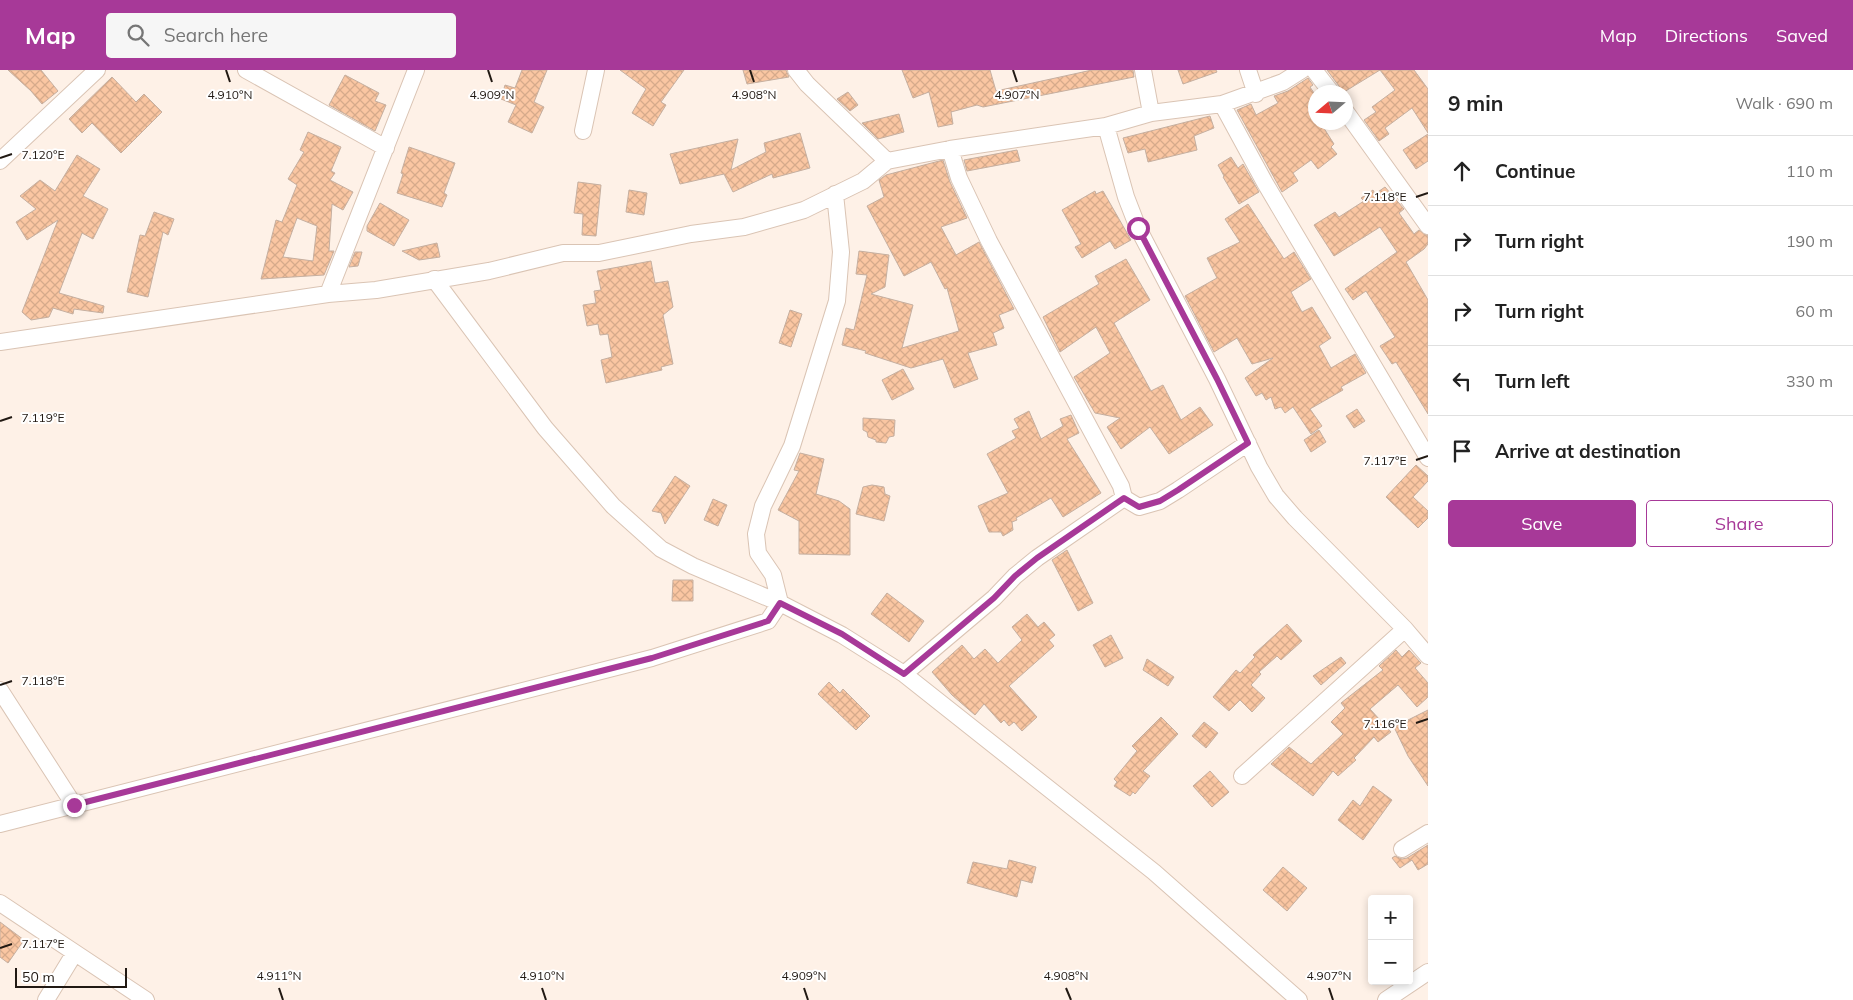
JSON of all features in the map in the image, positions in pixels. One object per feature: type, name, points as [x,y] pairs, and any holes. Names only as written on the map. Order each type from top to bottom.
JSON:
[{"type":"street","points":[[0,161],[96,70]]},
{"type":"street","points":[[246,70],[386,148]]},
{"type":"street","points":[[328,294],[416,70]]},
{"type":"street","points":[[583,131],[596,70]]},
{"type":"street","points":[[796,70],[807,84],[887,161]]},
{"type":"street","points":[[1143,70],[1151,113]]},
{"type":"street","points":[[1248,70],[1256,94]]},
{"type":"street","points":[[0,342],[328,294],[376,290],[489,271],[563,253],[599,254],[691,234],[744,228],[804,210],[863,181],[887,161],[950,149],[1106,126],[1151,113],[1222,104],[1256,94],[1284,82],[1302,70]]},
{"type":"street","points":[[1314,70],[1326,85]]},
{"type":"street","points":[[1222,104],[1265,183],[1428,458]]},
{"type":"street","points":[[1353,122],[1428,226]]},
{"type":"street","points":[[1106,126],[1126,196],[1138,228],[1276,496],[1428,656]]},
{"type":"street","points":[[950,149],[960,178],[988,240],[1121,486],[1124,498],[1139,507],[1160,501],[1248,443]]},
{"type":"street","points":[[0,824],[652,658],[768,621],[780,603],[774,575],[758,553],[756,534],[762,506],[792,446],[837,301],[841,252],[835,194]]},
{"type":"street","points":[[434,279],[546,428],[612,506],[661,549],[693,566],[780,603],[842,634],[904,674],[1154,872],[1299,1000]]},
{"type":"street","points":[[904,674],[994,598],[1015,576],[1037,558],[1124,498]]},
{"type":"street","points":[[1242,776],[1404,629]]},
{"type":"street","points":[[0,690],[74,805]]},
{"type":"street","points":[[1402,850],[1428,833]]},
{"type":"street","points":[[0,904],[146,1000]]},
{"type":"street","points":[[46,1000],[74,954]]},
{"type":"street","points":[[1386,1000],[1428,972]]},
{"type":"building","points":[[8,70],[41,70],[58,91],[42,104]]},
{"type":"building","points":[[522,70],[547,70],[534,102],[544,107],[532,133],[508,122],[516,105],[501,99],[505,85],[515,88]]},
{"type":"building","points":[[620,70],[684,70],[661,102],[666,105],[653,126],[632,113],[646,89]]},
{"type":"building","points":[[743,70],[786,70],[789,77],[747,84]]},
{"type":"building","points":[[902,70],[990,70],[996,91],[1092,70],[1133,70],[1134,77],[983,107],[977,105],[951,112],[953,124],[938,127],[929,92],[913,98]]},
{"type":"building","points":[[1178,70],[1216,70],[1217,72],[1183,84]]},
{"type":"building","points":[[1327,70],[1380,70],[1353,86],[1338,85]]},
{"type":"building","points":[[1380,70],[1414,70],[1428,89],[1428,133],[1412,108],[1385,128],[1389,134],[1379,141],[1364,120],[1376,112],[1372,107],[1395,90]]},
{"type":"building","points":[[345,75],[379,93],[375,101],[386,105],[375,131],[329,105]]},
{"type":"building","points":[[112,77],[136,102],[144,94],[162,112],[121,153],[92,123],[82,133],[69,119]]},
{"type":"building","points":[[1308,78],[1313,85],[1308,85],[1308,130],[1325,130],[1334,144],[1331,147],[1337,154],[1318,169],[1311,160],[1293,173],[1298,181],[1282,192],[1237,110],[1251,104],[1256,115],[1278,103],[1274,96],[1288,91]]},
{"type":"building","points":[[848,92],[858,105],[850,111],[837,99]]},
{"type":"building","points":[[899,114],[904,132],[878,139],[862,123]]},
{"type":"building","points":[[1210,116],[1214,128],[1194,136],[1197,150],[1148,162],[1145,149],[1128,153],[1123,138]]},
{"type":"building","points":[[308,132],[341,147],[331,171],[335,173],[330,180],[353,192],[343,210],[332,204],[329,251],[334,251],[324,275],[261,279],[276,220],[282,222],[297,185],[288,179],[304,152],[300,150]],"holes":[[[297,218],[317,226],[313,261],[283,257]]]},
{"type":"building","points":[[800,133],[810,168],[773,178],[772,174],[733,192],[724,174],[680,184],[670,154],[738,139],[731,170],[766,152],[764,143]]},
{"type":"building","points":[[1428,134],[1428,161],[1416,169],[1403,150]]},
{"type":"building","points":[[409,147],[455,163],[444,193],[447,195],[442,207],[397,193]]},
{"type":"building","points":[[1017,150],[1020,161],[967,171],[964,160]]},
{"type":"building","points":[[77,155],[100,169],[83,196],[108,209],[93,239],[82,233],[59,293],[104,306],[103,313],[74,309],[73,314],[53,308],[49,317],[31,320],[22,312],[58,220],[27,240],[16,222],[36,209],[20,196],[40,180],[55,191]]},
{"type":"building","points":[[1231,157],[1238,168],[1243,164],[1259,192],[1239,204],[1218,165]]},
{"type":"building","points":[[943,160],[950,182],[967,218],[941,227],[956,255],[979,242],[1014,309],[999,315],[1004,328],[993,333],[997,345],[968,353],[978,379],[954,388],[943,359],[911,368],[865,353],[866,351],[842,345],[846,328],[854,330],[867,275],[856,274],[859,251],[889,255],[885,287],[871,294],[913,305],[902,348],[959,331],[947,288],[945,289],[931,262],[904,276],[867,206],[884,197],[879,180],[886,175]]},
{"type":"building","points":[[578,182],[601,185],[596,236],[582,235],[583,214],[574,213]]},
{"type":"building","points":[[1385,187],[1404,209],[1399,213],[1414,234],[1419,230],[1428,236],[1428,244],[1424,249],[1406,262],[1428,300],[1428,414],[1396,362],[1392,364],[1380,346],[1395,337],[1366,291],[1353,300],[1345,289],[1397,252],[1380,227],[1334,256],[1314,225],[1335,212],[1339,217],[1364,201],[1361,198],[1373,190],[1375,194]]},
{"type":"building","points":[[629,190],[647,193],[644,215],[626,212]]},
{"type":"building","points":[[1095,191],[1096,194],[1103,191],[1131,240],[1115,249],[1110,241],[1082,258],[1075,247],[1081,244],[1062,210]]},
{"type":"building","points":[[380,203],[409,220],[394,246],[367,231],[367,226]]},
{"type":"building","points":[[1248,204],[1284,259],[1294,252],[1311,279],[1291,292],[1302,312],[1312,307],[1331,338],[1319,346],[1331,368],[1355,354],[1366,373],[1341,387],[1343,390],[1310,409],[1322,426],[1311,434],[1293,407],[1285,413],[1281,407],[1275,409],[1271,397],[1266,400],[1262,393],[1256,396],[1245,378],[1273,358],[1252,364],[1237,338],[1214,352],[1185,296],[1217,278],[1207,258],[1240,242],[1225,219]]},
{"type":"building","points":[[154,212],[174,219],[168,235],[163,232],[148,297],[127,292],[140,235],[145,236]]},
{"type":"building","points":[[437,243],[440,257],[419,260],[402,251]]},
{"type":"building","points":[[355,252],[362,252],[358,266],[349,267]]},
{"type":"building","points":[[1126,259],[1150,300],[1114,323],[1151,391],[1163,385],[1181,420],[1200,407],[1213,425],[1169,454],[1150,427],[1121,449],[1107,427],[1120,418],[1095,413],[1074,377],[1110,353],[1096,327],[1060,352],[1043,317],[1099,284],[1095,276]]},
{"type":"building","points":[[651,261],[655,283],[668,281],[673,307],[663,315],[673,364],[661,367],[662,370],[606,383],[601,360],[612,357],[608,334],[600,335],[598,324],[587,326],[583,305],[596,303],[594,291],[601,290],[597,271]]},
{"type":"building","points":[[790,310],[802,314],[791,347],[779,343]]},
{"type":"building","points":[[903,369],[914,389],[892,400],[882,380]]},
{"type":"building","points":[[1357,409],[1365,421],[1354,428],[1346,416]]},
{"type":"building","points":[[1029,411],[1041,439],[1063,426],[1060,419],[1071,415],[1079,433],[1067,439],[1101,493],[1063,517],[1051,498],[1016,518],[1017,520],[1012,522],[1013,530],[1003,536],[1001,532],[989,532],[978,506],[1008,493],[987,454],[1016,438],[1012,431],[1019,428],[1014,419]]},
{"type":"building","points":[[863,418],[895,420],[894,436],[889,437],[886,443],[876,442],[876,440],[868,437],[867,432],[863,430]]},
{"type":"building","points":[[1319,430],[1326,442],[1311,452],[1304,440]]},
{"type":"building","points":[[800,453],[824,459],[816,494],[839,501],[850,509],[850,555],[799,554],[799,521],[778,510],[799,471],[794,470]]},
{"type":"building","points":[[1416,465],[1428,476],[1428,481],[1413,497],[1428,511],[1428,518],[1418,528],[1386,497]]},
{"type":"building","points":[[675,476],[690,486],[665,524],[661,513],[652,511]]},
{"type":"building","points":[[872,485],[884,487],[885,494],[890,496],[884,521],[856,514],[863,487]]},
{"type":"building","points":[[713,499],[727,505],[718,526],[704,520]]},
{"type":"building","points":[[1067,550],[1093,603],[1078,611],[1052,560]]},
{"type":"building","points":[[673,580],[693,580],[693,601],[672,601]]},
{"type":"building","points":[[887,593],[924,621],[909,642],[871,614]]},
{"type":"building","points":[[1027,614],[1038,627],[1044,622],[1055,635],[1049,640],[1054,646],[1009,686],[1037,717],[1022,731],[1014,722],[1009,726],[1004,720],[1001,723],[984,704],[975,715],[952,695],[932,672],[962,645],[974,659],[985,649],[998,663],[1022,640],[1012,627]]},
{"type":"building","points":[[1287,624],[1302,641],[1281,660],[1277,656],[1259,672],[1261,674],[1251,685],[1265,698],[1252,712],[1240,700],[1229,711],[1213,697],[1236,670],[1240,673],[1255,657],[1253,655]]},
{"type":"building","points":[[1111,635],[1123,658],[1105,667],[1093,645]]},
{"type":"building","points":[[1396,650],[1402,657],[1409,650],[1421,663],[1415,668],[1428,683],[1428,697],[1417,707],[1398,685],[1370,709],[1391,732],[1378,742],[1374,737],[1354,758],[1356,760],[1338,776],[1333,771],[1313,796],[1271,764],[1289,747],[1311,764],[1343,734],[1331,722],[1345,708],[1341,703],[1383,670],[1379,666]]},
{"type":"building","points":[[1341,657],[1346,663],[1321,685],[1313,676]]},
{"type":"building","points":[[1147,659],[1174,677],[1168,686],[1143,670]]},
{"type":"building","points":[[829,682],[840,693],[843,689],[870,716],[856,730],[818,694]]},
{"type":"building","points":[[1428,710],[1428,786],[1408,756],[1394,727]]},
{"type":"building","points":[[1161,717],[1178,734],[1143,771],[1150,776],[1135,794],[1133,792],[1130,796],[1114,786],[1117,782],[1114,779],[1137,751],[1132,746]]},
{"type":"building","points":[[1204,722],[1218,733],[1206,748],[1192,736]]},
{"type":"building","points":[[1210,771],[1229,792],[1212,807],[1193,786]]},
{"type":"building","points":[[1373,786],[1392,800],[1363,840],[1338,820],[1353,800],[1360,806]]},
{"type":"building","points":[[1428,845],[1428,864],[1418,870],[1412,860],[1400,868],[1392,858],[1395,856],[1402,859],[1407,858]]},
{"type":"building","points":[[1009,860],[1036,867],[1032,883],[1021,880],[1017,897],[967,883],[973,862],[1007,869]]},
{"type":"building","points":[[1283,867],[1307,888],[1287,911],[1263,890]]},
{"type":"building","points":[[0,922],[24,940],[8,963],[0,957]]},
{"type":"route","points":[[74,805],[652,658],[768,621],[780,603],[842,634],[904,674],[994,598],[1015,576],[1037,558],[1124,498],[1139,507],[1160,501],[1248,443],[1217,379],[1138,228]]}]
